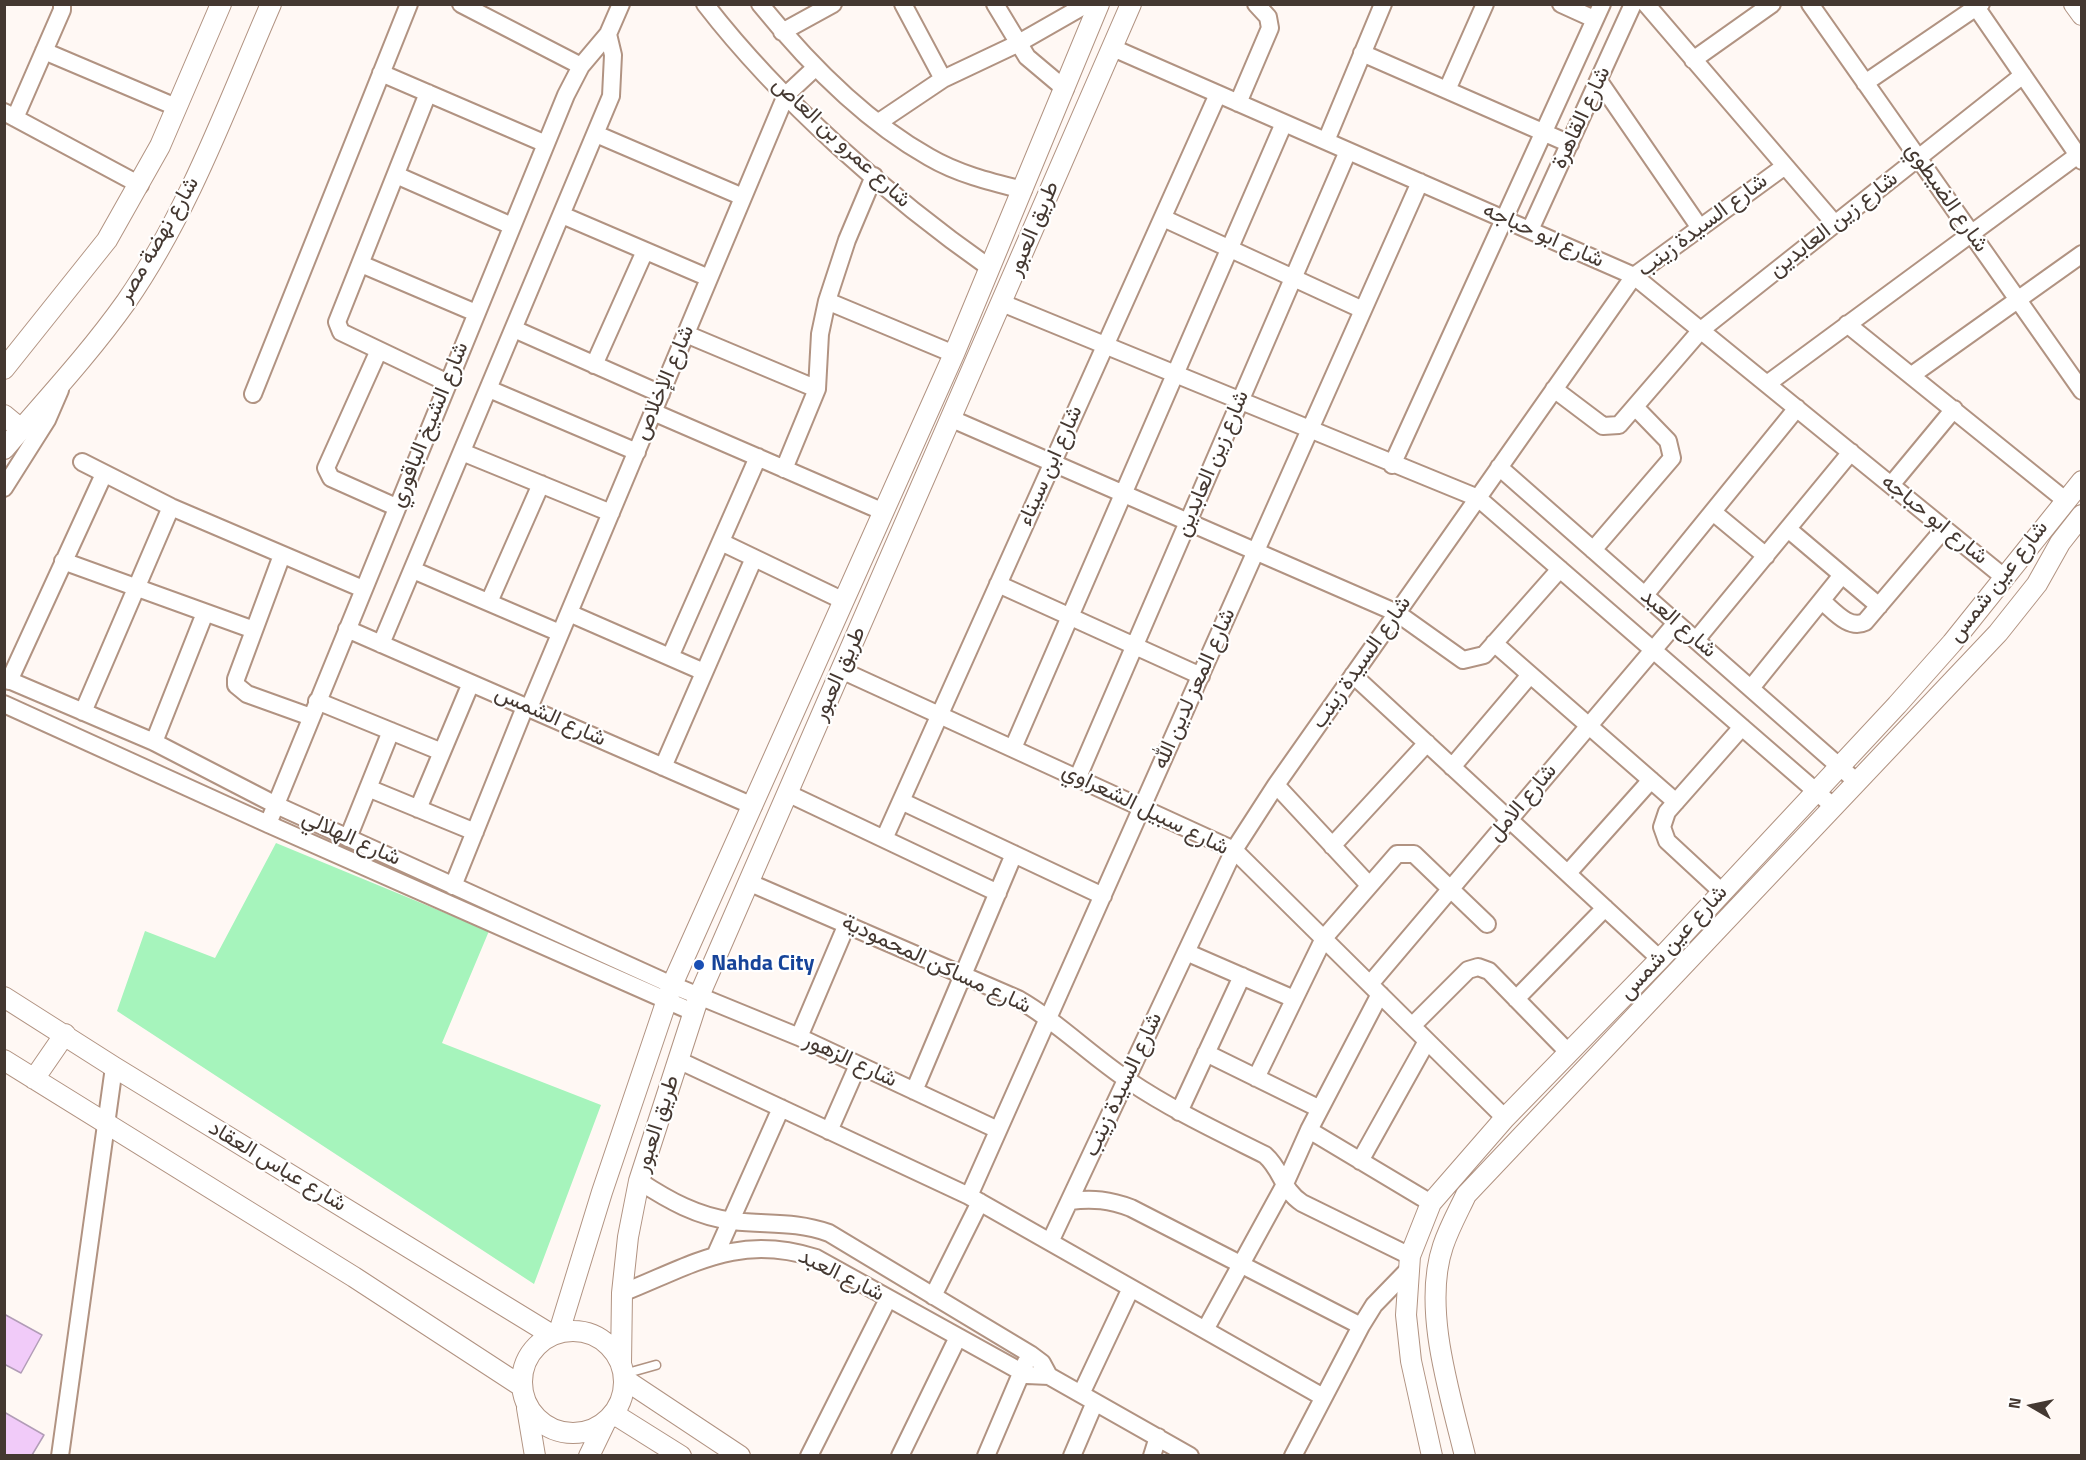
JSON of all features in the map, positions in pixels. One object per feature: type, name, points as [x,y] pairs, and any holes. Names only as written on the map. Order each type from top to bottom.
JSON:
[{"type":"street","points":[[62,4],[62,10],[44,51],[10,115],[140,185]]},
{"type":"street","name":"شارع نهضة مصر","points":[[4,369],[107,240],[140,185],[221,4]]},
{"type":"street","name":"شارع نهضة مصر","points":[[4,449],[94,345],[127,301],[176,219],[271,4]]},
{"type":"street","points":[[253,394],[409,4]]},
{"type":"street","points":[[462,4],[580,66]]},
{"type":"street","points":[[493,21],[499,4]]},
{"type":"street","name":"شارع الشيخ الباقوري","points":[[268,824],[546,144],[580,66],[608,34],[621,4]]},
{"type":"street","name":"شارع عمرو بن العاص","points":[[705,4],[786,95],[874,177],[944,236],[990,268]]},
{"type":"street","name":"شارع عمرو بن العاص","points":[[760,4],[782,32],[846,97],[909,145],[940,162],[980,178],[1023,190]]},
{"type":"street","points":[[782,32],[832,4]]},
{"type":"street","points":[[903,4],[943,79]]},
{"type":"street","points":[[995,4],[1017,44],[1038,69],[1065,88]]},
{"type":"street","name":"طريق العبور","points":[[623,1372],[622,1293],[628,1237],[639,1182],[696,1004],[1131,4]]},
{"type":"street","points":[[1238,103],[1270,28],[1268,17],[1256,4]]},
{"type":"street","points":[[1326,141],[1383,4]]},
{"type":"street","points":[[1448,90],[1485,4]]},
{"type":"street","points":[[1561,4],[1598,12]]},
{"type":"street","name":"شارع القاهرة","points":[[1530,230],[1633,4]]},
{"type":"street","points":[[1646,4],[1835,224]]},
{"type":"street","points":[[1693,60],[1772,4]]},
{"type":"street","name":"شارع الضيطوي","points":[[1810,4],[2082,391]]},
{"type":"street","points":[[2074,4],[2082,15]]},
{"type":"street","points":[[1767,384],[1970,233],[2080,156],[1978,6],[1865,83]]},
{"type":"street","points":[[879,122],[943,79],[1092,7]]},
{"type":"street","name":"طريق العبور","points":[[556,1333],[669,993],[954,354],[1065,88],[1092,7]]},
{"type":"street","name":"شارع القاهرة","points":[[1392,465],[1598,12]]},
{"type":"street","name":"شارع الشيخ الباقوري","points":[[381,644],[611,96],[614,54],[608,34]]},
{"type":"street","name":"شارع ابو حباجه","points":[[1113,48],[1634,276],[2005,578]]},
{"type":"street","points":[[44,51],[176,107]]},
{"type":"street","points":[[1362,53],[1570,144]]},
{"type":"street","name":"شارع الإخلاص","points":[[453,886],[786,95],[816,67]]},
{"type":"street","points":[[381,73],[546,144]]},
{"type":"street","name":"شارع زين العابدين","points":[[1554,389],[1608,428],[1619,426],[1701,330],[2023,75]]},
{"type":"street","points":[[1599,81],[1700,228]]},
{"type":"street","points":[[428,93],[337,326],[341,332],[448,383]]},
{"type":"street","name":"شارع ابن سيناء","points":[[884,839],[1218,94]]},
{"type":"street","points":[[1013,748],[1284,123]]},
{"type":"street","points":[[596,134],[743,197]]},
{"type":"street","name":"شارع زين العابدين","points":[[1078,777],[1348,151]]},
{"type":"street","name":"شارع السيدة زينب","points":[[1050,1242],[1234,850],[1276,785],[1634,276],[1785,166]]},
{"type":"street","points":[[396,175],[512,226]]},
{"type":"street","points":[[784,469],[817,389],[820,333],[827,301],[847,240],[874,177]]},
{"type":"street","name":"شارع المعز لدين الله","points":[[933,1296],[975,1199],[998,1130],[1050,1019],[1102,896],[1420,182]]},
{"type":"street","points":[[562,215],[709,278]]},
{"type":"street","points":[[1163,218],[1363,310]]},
{"type":"street","points":[[594,365],[645,251]]},
{"type":"street","points":[[1911,375],[2017,300],[2080,259]]},
{"type":"street","points":[[361,264],[476,313]]},
{"type":"street","points":[[827,301],[954,354]]},
{"type":"street","name":"شارع العبد","points":[[1002,303],[1392,465],[1478,498],[1834,807]]},
{"type":"street","points":[[1847,324],[2065,500]]},
{"type":"street","points":[[514,329],[661,394]]},
{"type":"street","points":[[686,334],[817,389]]},
{"type":"street","points":[[379,350],[326,468],[331,478],[396,507]]},
{"type":"street","points":[[4,488],[46,420],[64,378]]},
{"type":"street","points":[[489,389],[637,452]]},
{"type":"street","points":[[1593,550],[1672,458],[1668,441],[1636,408]]},
{"type":"street","points":[[1645,595],[1797,408]]},
{"type":"street","points":[[1891,485],[1954,409]]},
{"type":"street","points":[[653,412],[884,512]]},
{"type":"street","points":[[4,415],[21,429]]},
{"type":"street","points":[[952,418],[1397,613],[1463,660],[1478,658],[1494,643],[1560,569]]},
{"type":"street","points":[[462,452],[611,513]]},
{"type":"street","points":[[1696,640],[1851,452]]},
{"type":"street","points":[[670,657],[758,458]]},
{"type":"street","points":[[82,462],[171,507],[363,589]]},
{"type":"street","name":"شارع العبد","points":[[1499,467],[1857,782]]},
{"type":"street","points":[[7,680],[104,474]]},
{"type":"street","name":"شارع عين شمس","points":[[1432,1455],[1411,1361],[1406,1315],[1409,1263],[1431,1203],[1505,1118],[1660,959],[1936,661],[2082,481]]},
{"type":"street","points":[[489,602],[541,484]]},
{"type":"street","points":[[83,712],[171,507]]},
{"type":"street","points":[[1713,512],[1766,556]]},
{"type":"street","name":"شارع عين شمس","points":[[1466,1455],[1444,1367],[1434,1307],[1442,1247],[1466,1195],[1998,633],[2037,584],[2060,543],[2082,515]]},
{"type":"street","points":[[1788,529],[1879,606]]},
{"type":"street","points":[[1822,601],[1848,622],[1857,625],[1865,622],[1944,529]]},
{"type":"street","points":[[721,542],[844,601]]},
{"type":"street","points":[[282,555],[236,679],[236,685],[247,694],[311,717]]},
{"type":"street","points":[[663,767],[754,558]]},
{"type":"street","points":[[63,561],[254,630]]},
{"type":"street","points":[[413,570],[560,633]]},
{"type":"street","points":[[1751,688],[1842,575]]},
{"type":"street","points":[[998,584],[1201,676]]},
{"type":"street","points":[[154,742],[205,613]]},
{"type":"street","points":[[568,613],[704,672]]},
{"type":"street","name":"شارع الامل","points":[[1205,1330],[1239,1264],[1284,1186],[1375,989],[1450,889],[1676,622]]},
{"type":"street","name":"شارع الشمس","points":[[347,629],[753,806]]},
{"type":"street","points":[[1494,643],[1676,802]]},
{"type":"street","name":"شارع سبيل الشعراوي","points":[[842,670],[1234,850],[1505,1118]]},
{"type":"street","points":[[1353,675],[1660,959]]},
{"type":"street","points":[[1452,767],[1530,675]]},
{"type":"street","name":"شارع الهلالي","points":[[7,680],[154,742],[276,805],[453,886],[669,993]]},
{"type":"street","points":[[418,808],[471,683]]},
{"type":"street","points":[[317,701],[442,752]]},
{"type":"street","name":"شارع الهلالي","points":[[4,704],[268,824],[696,1004]]},
{"type":"street","points":[[1722,892],[1667,841],[1663,819],[1742,727]]},
{"type":"street","points":[[348,838],[392,731]]},
{"type":"street","points":[[1332,846],[1427,743]]},
{"type":"street","points":[[1568,873],[1651,780]]},
{"type":"street","points":[[1276,785],[1369,885]]},
{"type":"street","points":[[368,788],[475,832]]},
{"type":"street","points":[[787,793],[998,893]]},
{"type":"street","points":[[901,801],[1102,896]]},
{"type":"street","points":[[1256,1078],[1324,938],[1393,857],[1408,852],[1414,854],[1487,924]]},
{"type":"street","points":[[914,1091],[1014,854]]},
{"type":"street","name":"شارع مساكن المحمودية","points":[[748,882],[1018,999],[1050,1019],[1128,1080],[1179,1112],[1265,1155],[1274,1163],[1284,1186],[1302,1203],[1409,1263]]},
{"type":"street","points":[[1516,999],[1605,908]]},
{"type":"street","points":[[799,1037],[847,924]]},
{"type":"street","points":[[1186,952],[1294,999]]},
{"type":"street","points":[[1412,1026],[1473,967],[1489,971],[1569,1053]]},
{"type":"street","points":[[1179,1112],[1242,976]]},
{"type":"street","name":"شارع عباس العقاد","points":[[4,997],[114,1067],[556,1333]]},
{"type":"street","name":"شارع الزهور","points":[[696,1004],[799,1037],[998,1130]]},
{"type":"street","points":[[34,1079],[65,1034]]},
{"type":"street","points":[[1360,1161],[1427,1041]]},
{"type":"street","points":[[1206,1053],[1320,1109]]},
{"type":"street","points":[[4,1060],[354,1276],[521,1386]]},
{"type":"street","points":[[678,1060],[975,1199],[1323,1397]]},
{"type":"street","points":[[829,1131],[858,1065]]},
{"type":"street","points":[[60,1455],[114,1067]]},
{"type":"street","points":[[715,1256],[729,1220],[781,1108]]},
{"type":"street","points":[[1309,1130],[1431,1203]]},
{"type":"street","name":"شارع العبد","points":[[639,1182],[687,1208],[729,1220],[793,1223],[829,1233],[1030,1354],[1042,1363],[1049,1376],[1190,1455]]},
{"type":"street","points":[[1070,1201],[1101,1199],[1131,1208],[1360,1326]]},
{"type":"street","name":"شارع العبد","points":[[622,1293],[731,1250],[752,1247],[795,1252],[816,1258],[1021,1371],[1034,1377],[1049,1376]]},
{"type":"street","points":[[1293,1455],[1360,1326],[1374,1305],[1409,1263]]},
{"type":"street","points":[[1072,1455],[1088,1398],[1131,1288]]},
{"type":"street","points":[[809,1455],[888,1299]]},
{"type":"street","points":[[535,1455],[527,1406],[521,1386],[523,1371],[529,1356],[539,1343],[556,1333],[575,1330],[590,1333],[603,1340],[614,1351],[623,1372],[622,1397],[589,1455]]},
{"type":"street","points":[[900,1455],[958,1337]]},
{"type":"street","points":[[986,1455],[1030,1354]]},
{"type":"street","points":[[623,1372],[740,1455]]},
{"type":"street","points":[[527,1406],[538,1420],[553,1430],[571,1434],[588,1432],[609,1419]]},
{"type":"street","points":[[609,1419],[673,1453]]},
{"type":"street","points":[[1152,1455],[1158,1437]]},
{"type":"lane","points":[[623,1372],[656,1365]]},
{"type":"green space","points":[[276,843],[489,931],[442,1043],[601,1105],[534,1284],[117,1011],[145,931],[215,958]]},
{"type":"building","points":[[4,1314],[42,1335],[21,1373],[4,1364]]},
{"type":"building","points":[[4,1412],[44,1435],[32,1455],[4,1455]]},
{"type":"place","name":"Nahda City","points":[[699,965]]}]
